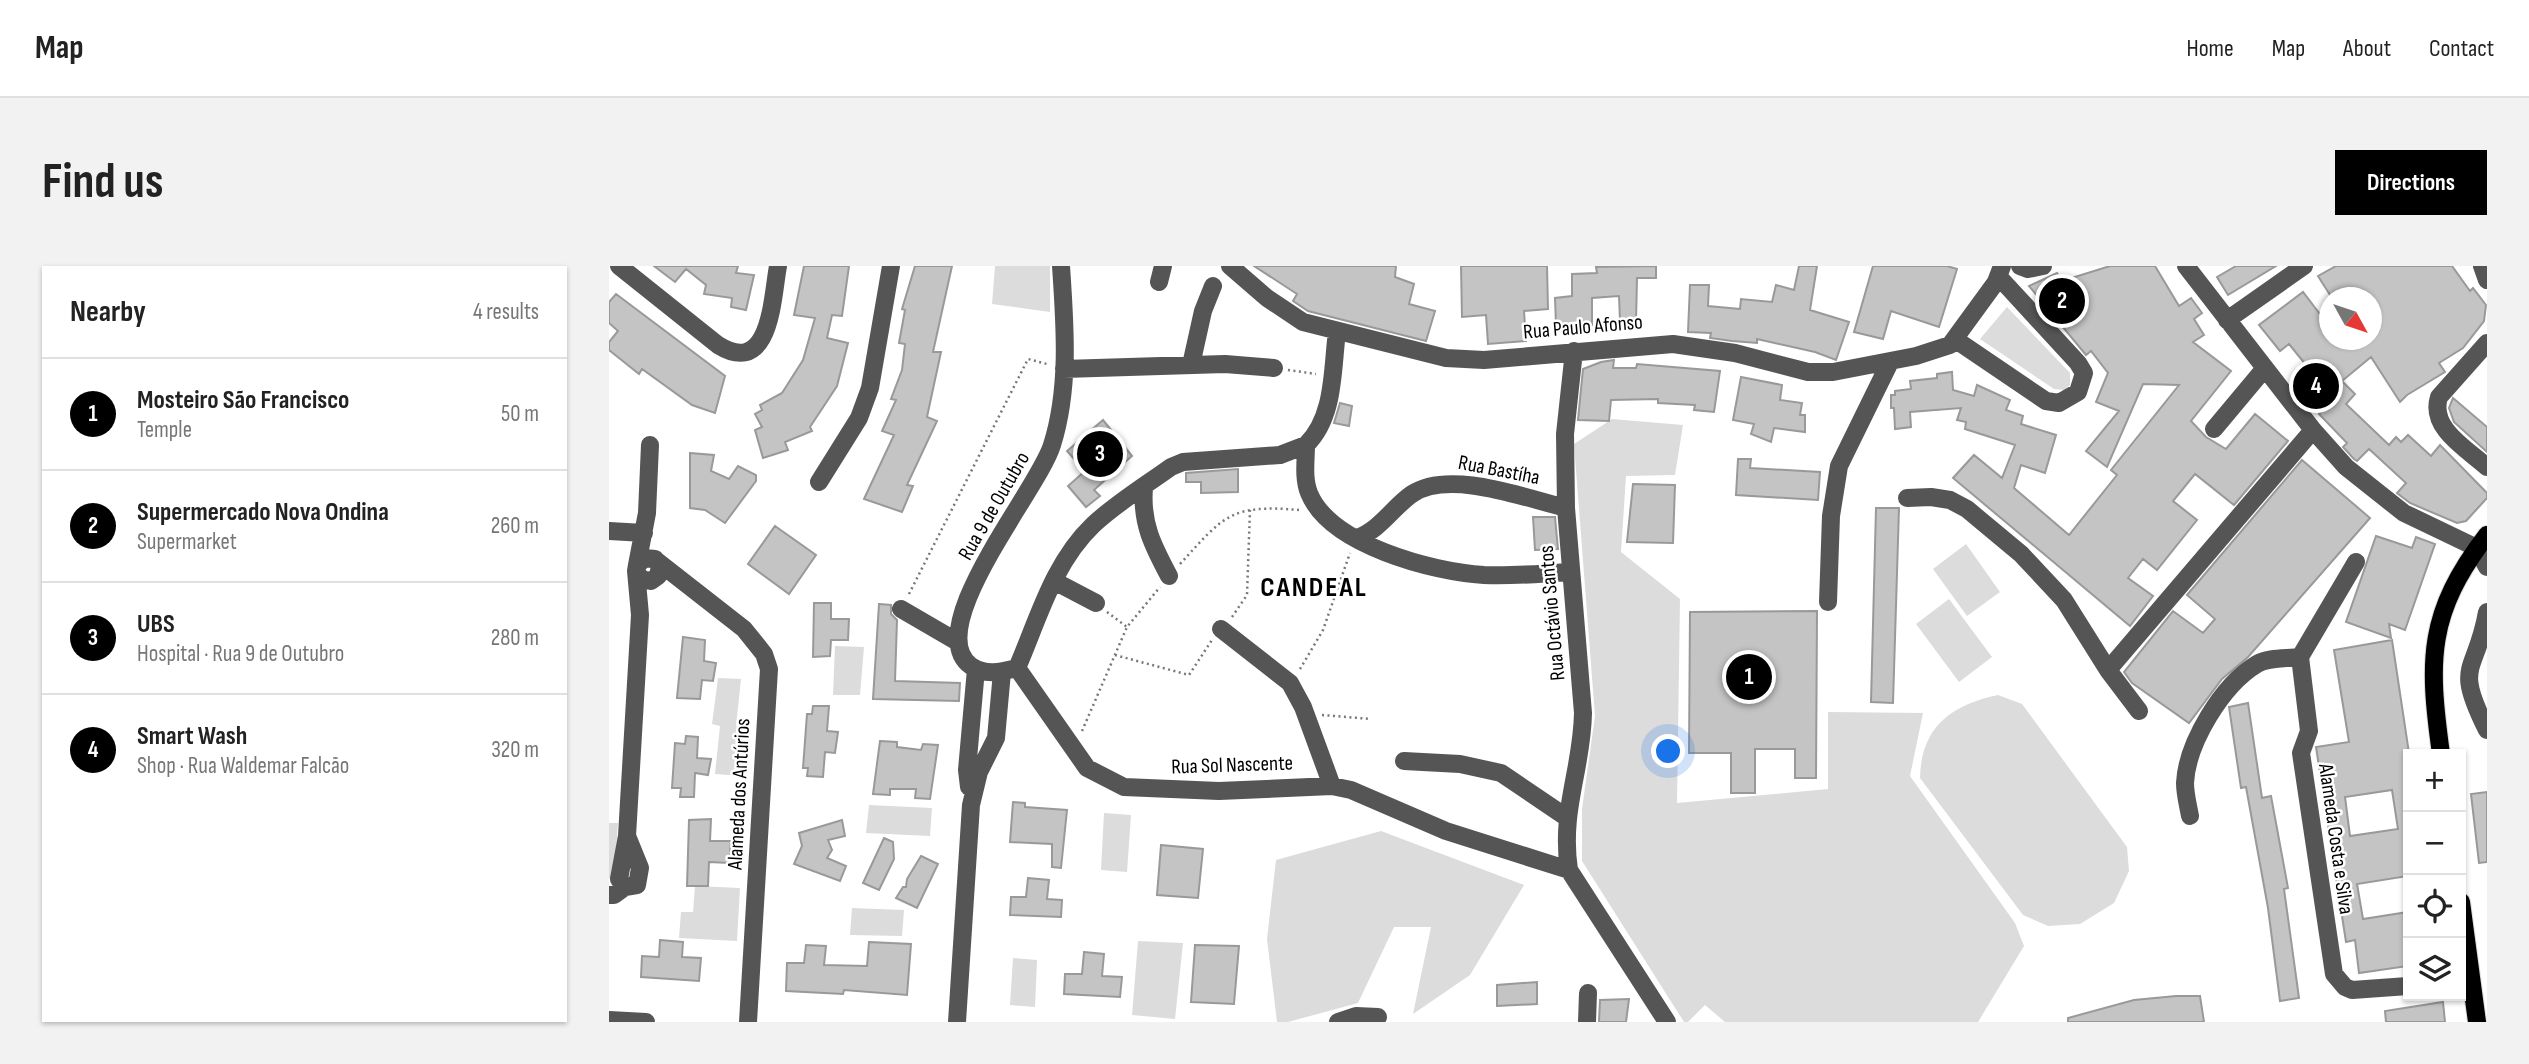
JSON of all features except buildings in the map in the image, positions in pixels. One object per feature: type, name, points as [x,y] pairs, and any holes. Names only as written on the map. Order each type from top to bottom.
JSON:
[{"type":"main road","points":[[2440,749],[2431,686],[2435,634],[2445,604],[2482,541]]},
{"type":"main road","points":[[2466,980],[2477,1022]]},
{"type":"street","points":[[619,266],[718,345],[736,354],[747,352],[764,338],[778,266]]},
{"type":"street","points":[[818,482],[859,418],[870,388],[891,266]]},
{"type":"street","name":"Rua 9 de Outubro","points":[[956,641],[960,620],[999,535],[1045,464],[1057,427],[1064,369],[1061,266]]},
{"type":"street","name":"Rua Paulo Afonso","points":[[1230,266],[1286,312],[1303,322],[1446,358],[1484,360],[1673,344],[1735,353],[1808,372],[1854,369],[1890,362],[1943,348],[1956,340]]},
{"type":"street","points":[[2020,266],[2028,269],[2043,266]]},
{"type":"street","points":[[2186,266],[2313,430],[2374,492],[2405,513],[2482,541],[2487,567]]},
{"type":"street","points":[[2227,320],[2304,266]]},
{"type":"street","points":[[2482,266],[2487,280]]},
{"type":"street","points":[[2000,271],[2078,363],[2084,373],[2078,391],[2059,403],[2046,401],[1956,340],[2000,271]]},
{"type":"street","points":[[1191,365],[1203,311],[1213,286]]},
{"type":"street","points":[[957,1022],[971,805],[979,772],[996,738],[1009,670],[1066,557],[1094,524],[1171,467],[1184,461],[1280,455],[1306,445],[1323,422],[1337,332]]},
{"type":"street","points":[[2487,343],[2439,397],[2436,407],[2441,425],[2487,467]]},
{"type":"street","name":"Rua Octávio Santos","points":[[1569,870],[1566,817],[1583,724],[1566,508],[1566,434],[1574,351]]},
{"type":"street","points":[[1828,602],[1831,516],[1839,467],[1890,362]]},
{"type":"street","points":[[1064,369],[1191,365],[1274,368]]},
{"type":"street","points":[[2214,429],[2265,368]]},
{"type":"street","points":[[2108,670],[2313,430]]},
{"type":"street","points":[[617,891],[637,885],[640,868],[627,836],[639,615],[648,569],[650,445]]},
{"type":"street","points":[[1306,445],[1306,485],[1322,514],[1357,538],[1422,564],[1482,575],[1570,572]]},
{"type":"street","name":"Rua Bastíha","points":[[1357,538],[1368,534],[1402,502],[1434,484],[1459,484],[1566,508]]},
{"type":"street","points":[[1144,488],[1144,522],[1149,540],[1169,576]]},
{"type":"street","points":[[1907,498],[1931,496],[1950,500],[1967,509],[2045,579],[2139,711]]},
{"type":"street","points":[[647,513],[644,533],[648,569]]},
{"type":"street","points":[[609,531],[644,533]]},
{"type":"street","points":[[2190,816],[2185,786],[2187,769],[2192,751],[2213,710],[2258,664],[2300,657],[2356,562]]},
{"type":"street","name":"Alameda dos Antúrios","points":[[648,569],[702,596],[756,641],[768,670],[748,1022]]},
{"type":"street","points":[[1054,580],[1096,603]]},
{"type":"street","points":[[901,609],[956,641],[962,656],[976,669],[1009,670]]},
{"type":"street","points":[[2486,623],[2467,671],[2468,685],[2487,730]]},
{"type":"street","points":[[1221,629],[1290,683],[1306,714],[1332,786]]},
{"type":"street","points":[[2087,635],[2103,641],[2132,641]]},
{"type":"street","name":"Alameda Costa e Silva","points":[[2300,657],[2309,731],[2301,753],[2334,974],[2345,987],[2352,990],[2403,986]]},
{"type":"street","points":[[971,805],[967,770],[976,669]]},
{"type":"street","name":"Rua Sol Nascente","points":[[1009,670],[1087,768],[1124,787],[1219,791],[1332,786],[1351,790],[1446,831],[1569,870]]},
{"type":"street","points":[[1404,761],[1460,764],[1501,773],[1566,817]]},
{"type":"street","points":[[1569,870],[1667,1022]]},
{"type":"street","points":[[1587,1022],[1588,993]]},
{"type":"street","points":[[1338,1022],[1356,1016],[1378,1017]]},
{"type":"street","points":[[609,1020],[646,1022]]},
{"type":"path","points":[[901,609],[1028,359],[1064,369]]},
{"type":"path","points":[[1274,368],[1331,377]]},
{"type":"path","points":[[1115,655],[1189,675],[1247,595],[1250,510]]},
{"type":"path","points":[[1073,749],[1127,627],[1210,528],[1236,512],[1250,510],[1322,514]]},
{"type":"path","points":[[1290,683],[1323,630],[1338,582],[1357,538]]},
{"type":"path","points":[[1096,603],[1127,627]]},
{"type":"path","points":[[1306,714],[1371,719]]},
{"type":"shaded area","points":[[995,266],[1050,266],[1050,312],[992,304]]},
{"type":"shaded area","points":[[2007,307],[2070,373],[2070,385],[2064,390],[2054,389],[1980,339]]},
{"type":"shaded area","points":[[1612,419],[1683,425],[1675,475],[1626,476],[1621,552],[1680,599],[1677,803],[1828,789],[1828,712],[1923,713],[1910,776],[2015,923],[2024,946],[1978,1022],[1725,1022],[1705,1005],[1688,1022],[1684,1022],[1582,861],[1582,809],[1595,716],[1574,444]]},
{"type":"shaded area","points":[[1966,544],[2000,592],[1967,616],[1933,569]]},
{"type":"shaded area","points":[[1949,599],[1992,657],[1959,682],[1916,624]]},
{"type":"shaded area","points":[[835,646],[864,647],[860,695],[833,695]]},
{"type":"shaded area","points":[[718,678],[741,679],[736,726],[744,727],[741,776],[715,774],[720,726],[712,724]]},
{"type":"shaded area","points":[[1998,695],[2022,704],[2127,847],[2129,871],[2114,903],[2080,924],[2048,926],[2023,915],[1920,778],[1926,745],[1942,721],[1966,705]]},
{"type":"shaded area","points":[[869,805],[932,808],[930,836],[866,833]]},
{"type":"shaded area","points":[[1104,813],[1131,815],[1127,872],[1101,870]]},
{"type":"shaded area","points":[[609,823],[618,823],[614,879],[609,878]]},
{"type":"shaded area","points":[[1381,831],[1524,885],[1470,975],[1413,1014],[1431,927],[1394,927],[1358,1003],[1288,1022],[1277,1022],[1267,939],[1276,860]]},
{"type":"shaded area","points":[[695,886],[740,888],[737,941],[679,938],[681,912],[693,912]]},
{"type":"shaded area","points":[[852,908],[904,910],[902,936],[850,935]]},
{"type":"shaded area","points":[[1138,941],[1183,943],[1175,1019],[1132,1015]]},
{"type":"shaded area","points":[[1013,958],[1037,960],[1035,1007],[1010,1005]]},
{"type":"place","name":"Supermercado Nova Ondina","points":[[2062,301]]},
{"type":"place","name":"Smart Wash","points":[[2316,386]]},
{"type":"place","name":"UBS","points":[[1100,454]]},
{"type":"place","name":"Mosteiro São Francisco","points":[[1749,677]]},
{"type":"district","name":"CANDEAL","points":[[1314,587]]}]
